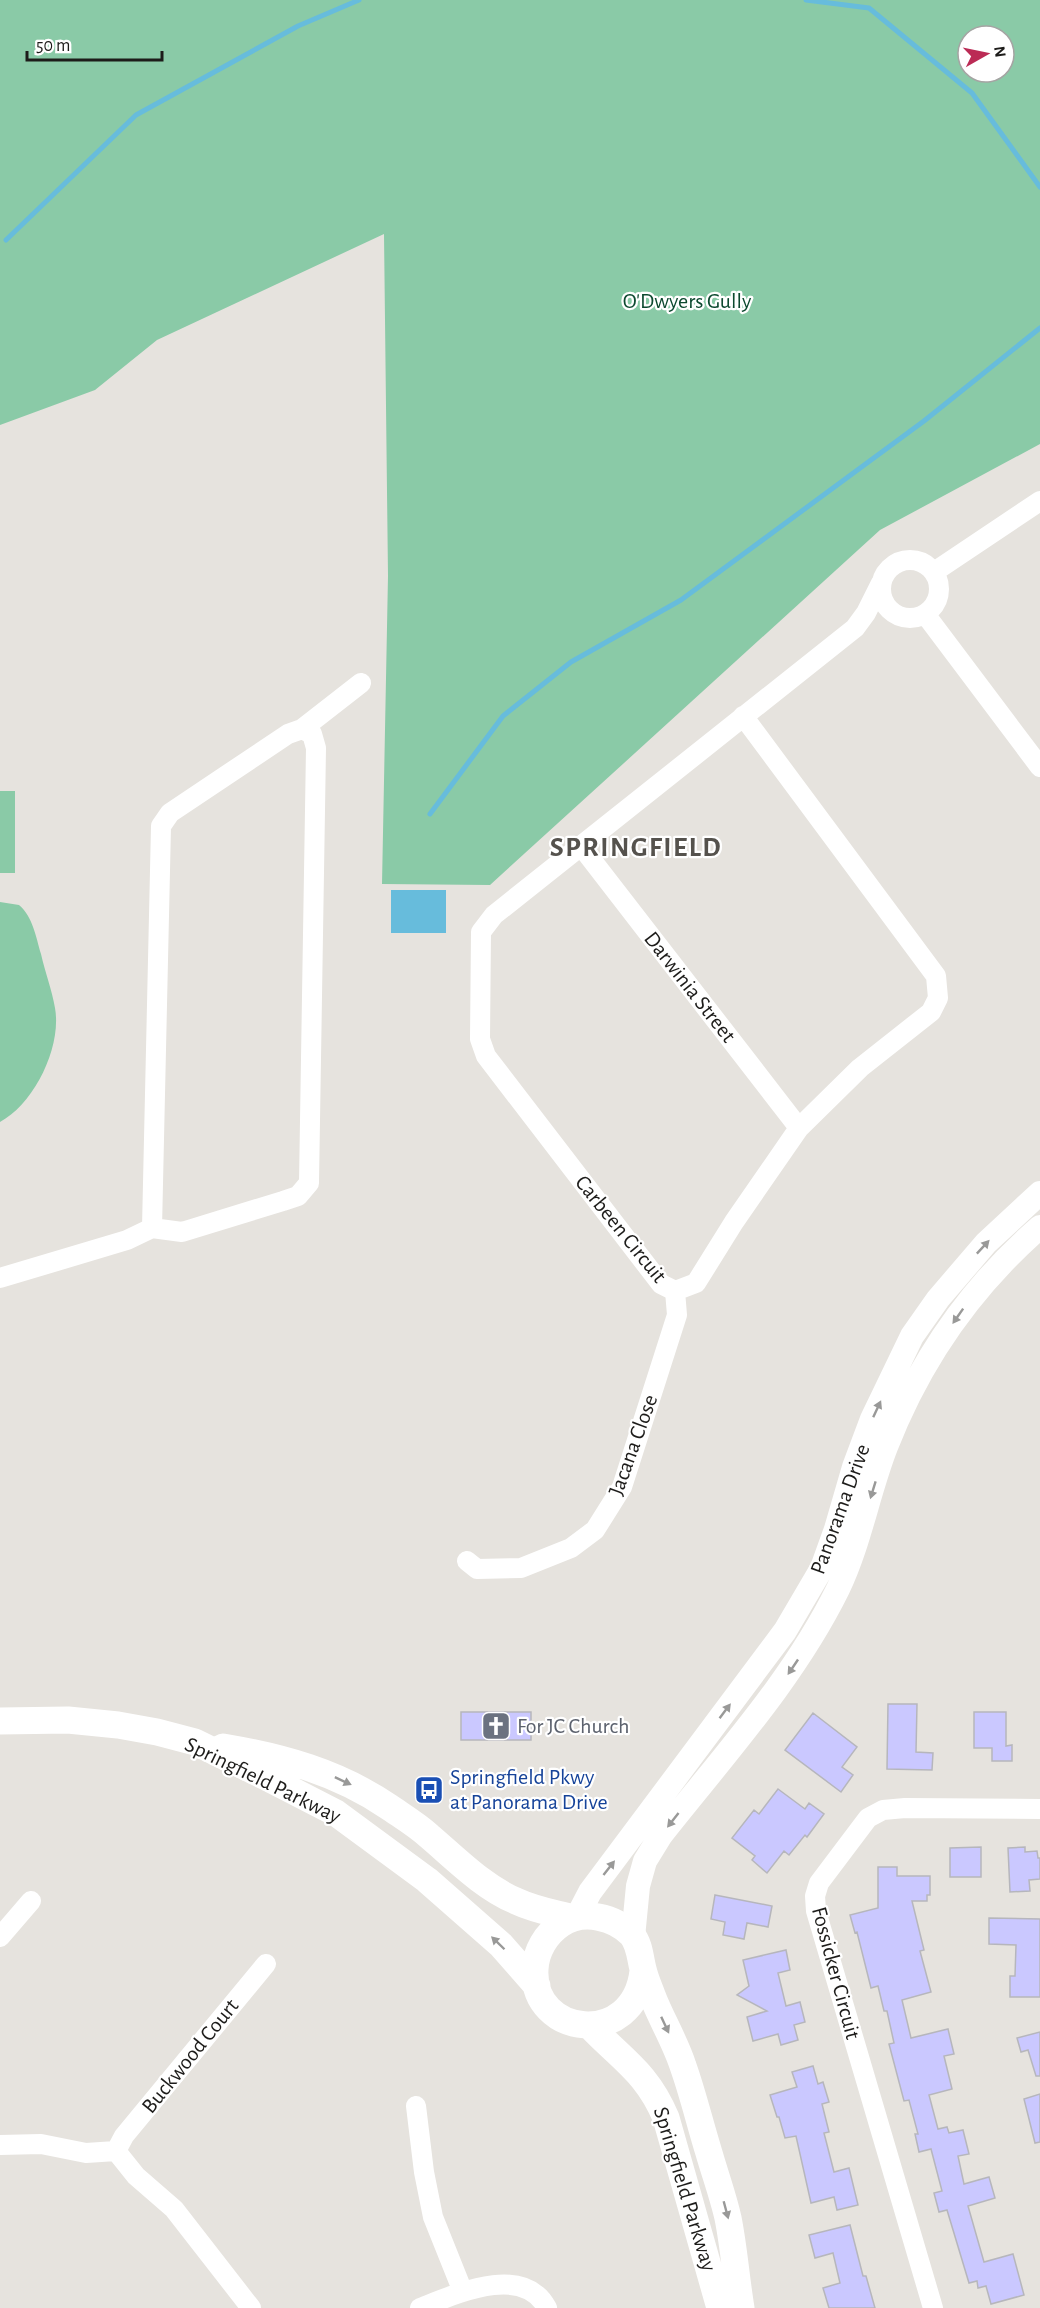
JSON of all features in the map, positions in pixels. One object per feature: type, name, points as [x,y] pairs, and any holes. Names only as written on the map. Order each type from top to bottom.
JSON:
[{"type":"main road","name":"Springfield Parkway","points":[[0,1721],[68,1720],[118,1725],[195,1742],[336,1813],[451,1901],[501,1945],[537,1986]]},
{"type":"main road","points":[[195,1742],[268,1755],[320,1770],[386,1805],[427,1834],[453,1858],[514,1901],[535,1909],[575,1918],[603,1917],[614,1922],[633,1937],[639,1949],[643,1971],[683,2064],[718,2183],[729,2225],[741,2308]]},
{"type":"main road","points":[[575,1918],[562,1923],[541,1946],[535,1971],[537,1986],[550,2010],[573,2024],[605,2024],[630,2007],[641,1988],[643,1971]]},
{"type":"main road","name":"Springfield Parkway","points":[[589,2025],[607,2044],[628,2060],[658,2098],[666,2118],[720,2308]]},
{"type":"street","points":[[934,572],[1040,501]]},
{"type":"street","points":[[909,559],[927,565],[934,572],[939,591],[937,600],[925,614],[907,618],[898,615],[884,603],[881,583],[890,566],[909,559]]},
{"type":"street","name":"Carbeen Circuit","points":[[743,716],[936,976],[938,998],[931,1012],[860,1068],[799,1128],[734,1222],[696,1283],[675,1291],[661,1284],[486,1056],[480,1039],[481,932],[494,915],[743,716],[855,628],[866,613],[881,583]]},
{"type":"street","points":[[925,614],[1040,767]]},
{"type":"street","name":"Carbeen Circuit","points":[[855,628],[898,615]]},
{"type":"street","points":[[152,1228],[160,826],[170,813],[288,734],[302,729],[361,683]]},
{"type":"street","points":[[0,1278],[127,1240],[152,1228],[182,1232],[298,1196],[309,1183],[316,748],[312,734],[302,729]]},
{"type":"street","name":"Darwinia Street","points":[[581,846],[799,1128]]},
{"type":"street","name":"Panorama Drive","points":[[575,1918],[590,1892],[638,1831],[785,1631],[822,1568],[872,1419],[912,1336],[938,1299],[986,1243],[1040,1193]]},
{"type":"street","name":"Panorama Drive","points":[[633,1937],[638,1886],[645,1861],[661,1834],[791,1670],[839,1586],[862,1526],[886,1448],[927,1361],[991,1273],[1040,1227]]},
{"type":"street","name":"Jacana Close","points":[[467,1561],[477,1569],[521,1569],[571,1548],[595,1530],[622,1487],[677,1315],[675,1291]]},
{"type":"street","name":"Fossicker Circuit","points":[[933,2308],[816,1911],[814,1896],[819,1883],[868,1818],[882,1810],[905,1808],[1040,1809]]},
{"type":"street","points":[[0,1937],[32,1901]]},
{"type":"street","name":"Buckwood Court","points":[[116,2151],[124,2136],[266,1964]]},
{"type":"street","points":[[416,2106],[430,2206],[463,2292]]},
{"type":"street","points":[[0,2145],[41,2144],[86,2153],[116,2151],[136,2176],[174,2209],[251,2308]]},
{"type":"street","points":[[420,2308],[463,2292],[493,2285],[521,2285],[543,2301],[547,2308]]},
{"type":"green space","name":"O'Dwyers Gully","points":[[0,0],[1040,0],[1040,444],[880,530],[490,885],[382,884],[388,576],[384,234],[157,340],[95,390],[0,425]]},
{"type":"green space","points":[[0,791],[15,791],[15,873],[0,873]]},
{"type":"green space","points":[[0,902],[19,905],[31,921],[52,994],[56,1023],[50,1056],[43,1073],[24,1102],[0,1122]]},
{"type":"water","points":[[391,890],[446,890],[446,933],[391,933]]},
{"type":"building","points":[[888,1704],[917,1704],[916,1752],[933,1753],[932,1770],[887,1769]]},
{"type":"building","name":"For JC Church","points":[[461,1712],[531,1712],[531,1740],[461,1740]]},
{"type":"building","points":[[974,1712],[1006,1712],[1006,1746],[1012,1745],[1012,1761],[992,1761],[992,1748],[974,1748]]},
{"type":"building","points":[[813,1713],[857,1747],[842,1767],[853,1775],[841,1792],[785,1750]]},
{"type":"building","points":[[778,1789],[805,1809],[809,1803],[824,1814],[807,1837],[805,1835],[789,1855],[784,1851],[767,1873],[752,1860],[755,1856],[732,1838],[754,1810],[759,1814]]},
{"type":"building","points":[[981,1847],[981,1877],[950,1877],[950,1848]]},
{"type":"building","points":[[1025,1847],[1025,1852],[1037,1851],[1038,1858],[1040,1858],[1040,1879],[1029,1880],[1030,1891],[1010,1892],[1008,1848]]},
{"type":"building","points":[[878,1867],[897,1867],[897,1876],[930,1876],[930,1895],[927,1895],[927,1901],[912,1901],[924,1950],[920,1951],[931,1992],[902,2000],[911,2038],[948,2029],[954,2054],[944,2056],[952,2089],[929,2095],[938,2129],[947,2127],[949,2133],[963,2130],[969,2154],[958,2156],[964,2184],[989,2177],[995,2198],[968,2206],[984,2262],[1013,2254],[1024,2295],[991,2304],[986,2286],[978,2288],[977,2281],[969,2283],[947,2210],[939,2212],[934,2193],[942,2191],[931,2149],[919,2152],[915,2134],[918,2134],[909,2100],[904,2101],[889,2044],[894,2043],[887,2011],[884,2011],[878,1986],[871,1988],[857,1932],[855,1933],[850,1915],[878,1908]]},
{"type":"building","points":[[715,1895],[772,1906],[768,1927],[747,1923],[744,1939],[723,1935],[725,1922],[711,1919]]},
{"type":"building","points":[[989,1918],[1040,1919],[1040,1997],[1010,1997],[1010,1976],[1015,1976],[1016,1945],[989,1944]]},
{"type":"building","points":[[786,1950],[790,1970],[778,1973],[786,2006],[800,2002],[805,2022],[794,2025],[798,2040],[781,2045],[778,2034],[753,2041],[747,2017],[767,2011],[737,1995],[749,1986],[743,1960]]},
{"type":"building","points":[[1040,2032],[1040,2076],[1036,2076],[1028,2050],[1021,2052],[1017,2038]]},
{"type":"building","points":[[813,2066],[818,2084],[823,2082],[829,2102],[822,2104],[829,2132],[824,2133],[834,2172],[849,2168],[858,2205],[837,2210],[834,2197],[811,2203],[796,2136],[785,2138],[779,2117],[777,2117],[770,2095],[797,2087],[792,2072]]},
{"type":"building","points":[[1040,2094],[1040,2142],[1035,2143],[1024,2099]]},
{"type":"building","points":[[850,2225],[863,2276],[866,2276],[875,2308],[829,2308],[823,2288],[840,2283],[833,2253],[815,2258],[809,2235]]},
{"type":"waterway","points":[[6,240],[136,115],[298,26],[359,0]]},
{"type":"waterway","points":[[806,0],[869,8],[972,93],[1040,187]]},
{"type":"waterway","points":[[430,814],[503,716],[571,662],[681,600],[924,421],[1040,328]]},
{"type":"place","name":"For JC Church","points":[[496,1726]]},
{"type":"place","name":"Springfield Pkwy at Panorama Drive","points":[[429,1790]]},
{"type":"district","name":"SPRINGFIELD","points":[[636,848]]}]
